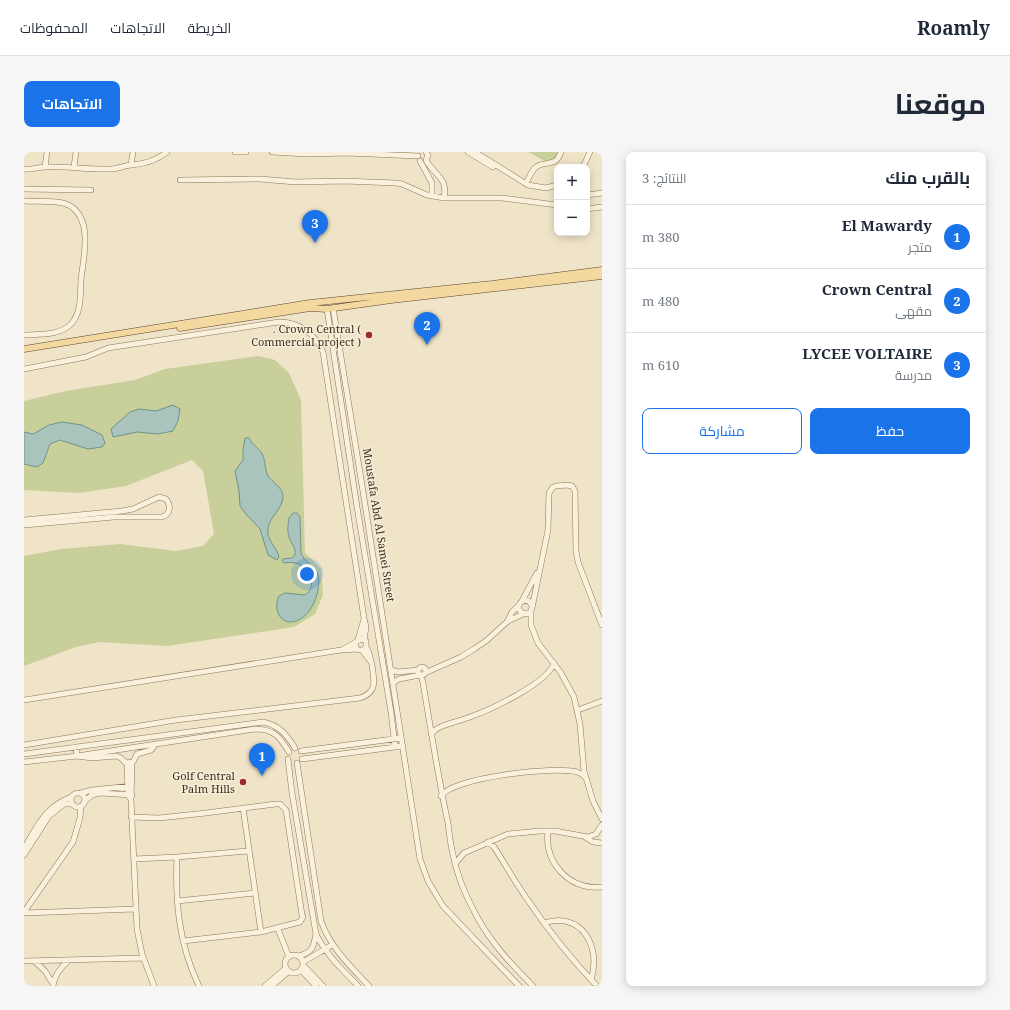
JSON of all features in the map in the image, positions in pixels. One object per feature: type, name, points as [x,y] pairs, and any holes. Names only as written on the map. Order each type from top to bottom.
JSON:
[{"type":"main road","points":[[24,349],[310,303],[492,284],[602,270]]},
{"type":"main road","points":[[24,353],[310,308],[330,308],[602,276]]},
{"type":"street","points":[[46,167],[47,152]]},
{"type":"street","points":[[74,167],[76,152]]},
{"type":"street","points":[[131,164],[133,152]]},
{"type":"street","points":[[24,169],[46,167],[112,169],[131,164],[144,164],[164,155],[167,152]]},
{"type":"street","points":[[235,152],[246,152]]},
{"type":"street","points":[[272,152],[308,154],[347,153],[428,158],[427,153]]},
{"type":"street","points":[[468,152],[493,167]]},
{"type":"street","points":[[476,152],[526,183],[546,188],[554,186]]},
{"type":"street","points":[[526,183],[535,168],[555,161],[560,156],[561,152]]},
{"type":"street","points":[[584,164],[590,152]]},
{"type":"street","points":[[421,157],[443,181],[445,190],[444,198]]},
{"type":"street","points":[[421,157],[424,169],[432,183],[432,196]]},
{"type":"street","points":[[424,169],[426,166],[430,166]]},
{"type":"street","points":[[180,180],[260,179],[296,182],[344,180],[396,183],[402,184],[422,193],[444,198],[502,198],[554,205]]},
{"type":"street","points":[[24,188],[89,190]]},
{"type":"street","points":[[590,195],[602,193]]},
{"type":"street","points":[[24,202],[61,202],[72,207],[79,214],[83,223],[85,237],[85,256],[79,304],[75,319],[68,327],[58,332],[24,335]]},
{"type":"street","points":[[590,209],[602,207]]},
{"type":"street","name":"Moustafa Abd Al Samei Street","points":[[330,308],[362,485],[419,852],[428,881],[439,900],[519,986]]},
{"type":"street","name":"Moustafa Abd Al Samei Street","points":[[330,308],[357,507],[391,712],[395,746]]},
{"type":"street","points":[[24,369],[86,358],[103,350],[124,346],[280,322],[298,325],[311,333],[323,352],[366,627],[364,640],[366,643],[362,649]]},
{"type":"street","points":[[354,485],[358,487],[362,485]]},
{"type":"street","points":[[602,625],[578,562],[576,551],[575,492],[570,485],[553,487],[549,493],[546,546],[539,570],[532,608],[531,624],[538,643],[561,673],[571,691],[578,710],[585,777],[593,801],[602,819]]},
{"type":"street","points":[[24,520],[68,519],[124,516],[149,518],[162,517],[167,514],[170,506],[166,499],[158,497],[132,509],[68,519],[24,525]]},
{"type":"street","points":[[357,507],[360,502],[365,504]]},
{"type":"street","points":[[352,534],[361,533]]},
{"type":"street","points":[[508,621],[512,612],[520,603],[539,570]]},
{"type":"street","points":[[520,603],[527,600],[531,603],[532,608]]},
{"type":"street","points":[[520,603],[519,610],[531,624]]},
{"type":"street","points":[[393,683],[400,679],[448,663],[474,649],[486,641],[508,621],[523,614],[528,614],[532,608]]},
{"type":"street","points":[[24,744],[176,720],[360,698],[369,694],[374,686],[371,662],[362,649],[355,646],[364,618]]},
{"type":"street","points":[[341,650],[356,641],[361,639],[364,640]]},
{"type":"street","points":[[24,700],[341,650],[362,649]]},
{"type":"street","points":[[431,734],[439,727],[472,716],[504,702],[548,674],[554,663]]},
{"type":"street","points":[[391,670],[398,672],[422,672]]},
{"type":"street","points":[[422,672],[441,796],[448,824],[455,864],[466,896],[481,924],[500,951],[533,986]]},
{"type":"street","points":[[548,674],[561,673]]},
{"type":"street","points":[[578,710],[602,701]]},
{"type":"street","points":[[24,754],[263,722],[278,727],[290,739],[295,748],[301,751],[402,738]]},
{"type":"street","points":[[430,724],[439,727]]},
{"type":"street","points":[[24,762],[262,729],[275,733],[289,752],[288,759],[294,806],[316,934],[325,950],[358,986]]},
{"type":"street","points":[[180,732],[181,740]]},
{"type":"street","points":[[154,986],[143,958],[137,933],[129,763],[137,754],[150,750],[156,744]]},
{"type":"street","points":[[288,759],[291,762],[297,763],[302,759],[403,746]]},
{"type":"street","points":[[76,747],[76,756]]},
{"type":"street","points":[[289,752],[295,748]]},
{"type":"street","points":[[301,751],[303,755],[302,759]]},
{"type":"street","points":[[76,756],[92,758],[116,756],[121,758],[124,762],[129,763]]},
{"type":"street","points":[[297,763],[320,921],[325,934],[332,945],[369,986]]},
{"type":"street","points":[[574,772],[583,765]]},
{"type":"street","points":[[441,796],[449,789],[510,774],[541,771],[574,772],[580,773],[585,777]]},
{"type":"street","points":[[440,785],[449,789]]},
{"type":"street","points":[[24,848],[26,842],[46,813],[62,801],[77,793],[130,786]]},
{"type":"street","points":[[24,912],[73,842],[85,798],[81,793]]},
{"type":"street","points":[[24,855],[49,816],[64,804],[73,804],[77,807],[83,804],[92,795],[100,794],[130,796]]},
{"type":"street","points":[[71,797],[73,804]]},
{"type":"street","points":[[131,817],[159,818],[276,804],[284,806],[286,810],[303,917],[300,922],[298,924],[261,932],[183,941]]},
{"type":"street","points":[[294,806],[303,804]]},
{"type":"street","points":[[243,808],[254,893],[261,932]]},
{"type":"street","points":[[455,864],[464,854],[488,842],[508,834],[525,831],[570,833],[584,837],[593,842],[602,842],[602,825]]},
{"type":"street","points":[[548,831],[547,843],[549,852],[552,861],[561,872],[582,885],[602,887]]},
{"type":"street","points":[[584,837],[601,834]]},
{"type":"street","points":[[495,850],[500,837]]},
{"type":"street","points":[[488,842],[549,930],[568,955],[597,986]]},
{"type":"street","points":[[452,849],[464,854]]},
{"type":"street","points":[[134,859],[248,851]]},
{"type":"street","points":[[176,857],[176,900],[183,941],[190,967],[199,986]]},
{"type":"street","points":[[176,900],[254,893]]},
{"type":"street","points":[[24,912],[135,909]]},
{"type":"street","points":[[549,930],[556,921]]},
{"type":"street","points":[[544,923],[568,921],[580,925],[594,939],[597,947],[599,962],[597,970],[591,980]]},
{"type":"street","points":[[278,929],[289,957]]},
{"type":"street","points":[[288,970],[286,962],[289,957],[293,955],[299,956],[307,954],[311,951],[316,934]]},
{"type":"street","points":[[288,970],[295,973],[302,966],[332,945]]},
{"type":"street","points":[[299,956],[302,966],[316,986]]},
{"type":"street","points":[[24,961],[143,958]]},
{"type":"street","points":[[53,985],[59,971],[69,960]]},
{"type":"street","points":[[34,961],[45,971],[53,985]]},
{"type":"street","points":[[302,966],[323,986]]},
{"type":"street","points":[[265,986],[288,970]]},
{"type":"street","points":[[272,986],[288,970]]},
{"type":"green space","points":[[528,152],[559,152],[554,160],[547,162]]},
{"type":"green space","points":[[258,356],[275,360],[289,373],[301,400],[305,553],[321,569],[323,595],[315,614],[294,627],[167,646],[100,642],[76,647],[24,666],[24,556],[61,549],[120,544],[176,551],[203,546],[214,534],[203,471],[192,460],[126,486],[79,493],[24,490],[24,401],[66,391],[135,380],[165,369]]},
{"type":"water","points":[[173,405],[180,409],[178,421],[173,431],[158,434],[137,432],[113,437],[111,429],[130,412],[139,409],[156,411]]},
{"type":"water","points":[[62,422],[82,425],[102,435],[105,443],[102,447],[88,449],[60,440],[50,444],[43,463],[37,467],[24,464],[24,432],[33,434],[49,425]]},
{"type":"water","points":[[245,438],[249,438],[261,452],[268,476],[279,487],[283,495],[283,500],[271,520],[268,529],[270,540],[278,553],[279,557],[277,560],[268,555],[260,529],[240,506],[235,471],[243,460]]},
{"type":"water","points":[[293,513],[297,513],[300,517],[302,556],[317,572],[319,582],[316,597],[309,611],[304,617],[291,622],[283,619],[278,612],[277,604],[279,596],[285,593],[305,595],[311,588],[312,584],[308,572],[300,565],[291,562],[284,563],[282,561],[283,559],[292,558],[295,555],[295,550],[289,537],[288,530],[289,518]]},
{"type":"place","name":"LYCEE VOLTAIRE","points":[[315,243]]},
{"type":"place","name":". Crown Central ( Commercial project )","points":[[369,335]]},
{"type":"place","name":"Crown Central","points":[[427,345]]},
{"type":"place","name":"El Mawardy","points":[[262,776]]},
{"type":"place","name":"Golf Central Palm Hills","points":[[243,782]]}]
